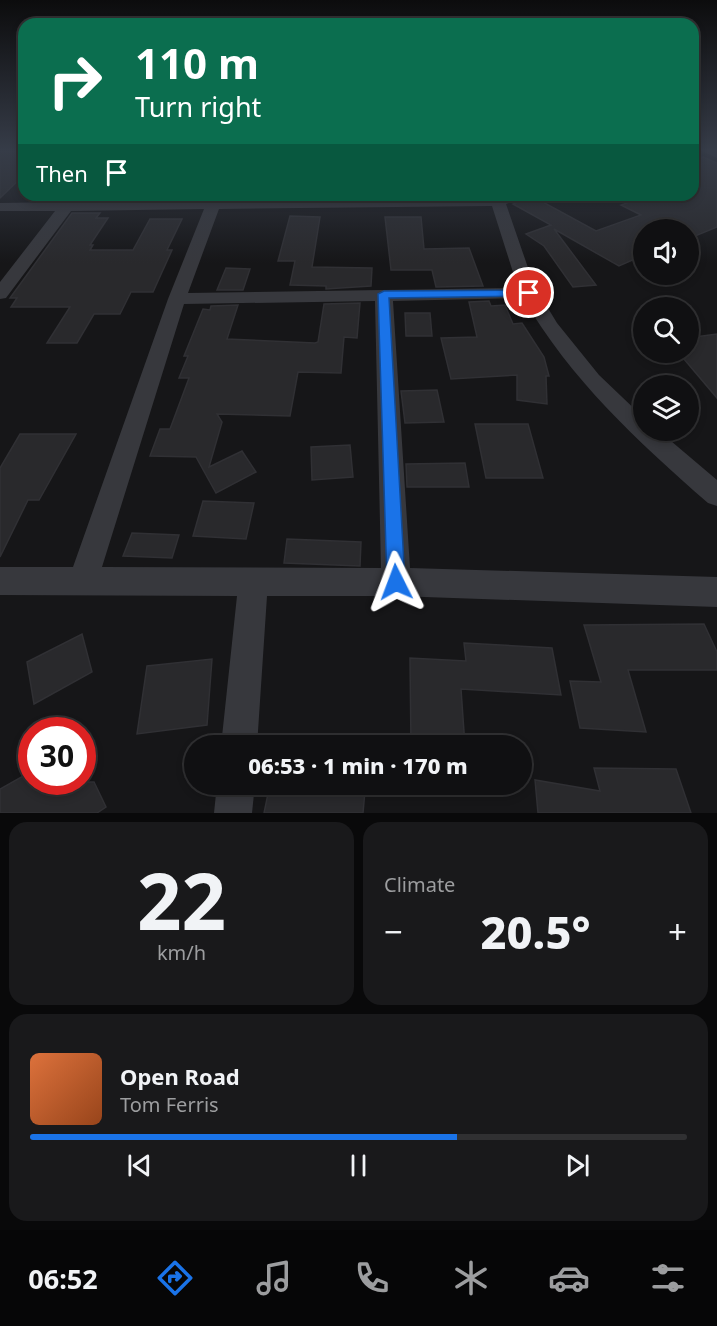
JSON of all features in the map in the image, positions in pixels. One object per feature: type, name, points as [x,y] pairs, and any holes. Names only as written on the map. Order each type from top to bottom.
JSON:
[{"type":"street","points":[[0,207],[71,201],[213,205],[374,201]]},
{"type":"street","points":[[0,294],[71,201]]},
{"type":"street","points":[[496,201],[529,293],[579,369],[644,432],[717,495]]},
{"type":"street","points":[[82,581],[177,299],[213,205]]},
{"type":"street","points":[[177,299],[529,293]]},
{"type":"street","points":[[384,294],[396,582]]},
{"type":"street","points":[[0,581],[396,582],[717,592]]},
{"type":"street","points":[[240,735],[253,581]]},
{"type":"street","points":[[233,813],[235,795]]},
{"type":"building","points":[[0,188],[10,188],[0,198]]},
{"type":"building","points":[[699,188],[717,188],[717,227],[699,234],[699,219],[633,219],[633,260],[619,266],[554,229],[596,285],[573,287],[544,246],[526,234],[551,225],[513,204],[520,201],[541,201],[596,231],[641,215],[621,205],[632,201],[699,201]]},
{"type":"building","points":[[72,213],[100,213],[96,218],[108,218],[90,245],[93,245],[90,250],[133,250],[150,219],[182,219],[167,250],[172,250],[153,292],[131,292],[120,314],[94,314],[77,343],[47,343],[70,307],[11,307],[17,298],[10,298]]},
{"type":"building","points":[[290,216],[320,217],[312,267],[372,268],[371,286],[326,289],[326,286],[290,285],[295,261],[278,261]]},
{"type":"building","points":[[385,217],[421,217],[424,249],[469,248],[483,286],[436,287],[432,270],[391,270]]},
{"type":"building","points":[[226,268],[250,269],[243,290],[217,290]]},
{"type":"building","points":[[489,301],[491,306],[505,305],[513,324],[522,323],[544,357],[549,376],[546,376],[547,404],[517,400],[517,375],[451,379],[441,338],[477,337],[469,302]]},
{"type":"building","points":[[360,303],[357,338],[344,337],[341,373],[298,372],[290,416],[217,414],[222,422],[209,467],[242,451],[256,472],[216,493],[196,457],[150,456],[160,429],[170,429],[189,378],[179,378],[188,356],[184,356],[203,309],[210,310],[211,306],[238,305],[227,339],[315,343],[318,342],[324,304]]},
{"type":"building","points":[[405,313],[430,313],[432,336],[406,336]]},
{"type":"building","points":[[717,334],[717,398],[687,363],[699,363],[699,336]]},
{"type":"building","points":[[437,390],[444,422],[405,423],[401,391]]},
{"type":"building","points":[[475,424],[528,424],[543,478],[486,478]]},
{"type":"building","points":[[20,434],[76,434],[39,500],[28,500],[0,557],[0,468]]},
{"type":"building","points":[[350,445],[353,477],[312,480],[311,447]]},
{"type":"building","points":[[465,463],[469,487],[407,487],[406,464]]},
{"type":"building","points":[[203,501],[254,503],[246,539],[193,536]]},
{"type":"building","points":[[132,533],[179,535],[172,558],[123,556]]},
{"type":"building","points":[[287,539],[361,542],[360,566],[284,563]]},
{"type":"building","points":[[704,624],[717,652],[717,670],[628,670],[646,732],[580,728],[570,681],[601,682],[584,625]]},
{"type":"building","points":[[82,634],[92,672],[34,704],[27,662]]},
{"type":"building","points":[[464,643],[552,648],[561,695],[461,689],[464,735],[411,735],[410,658],[466,661]]},
{"type":"building","points":[[212,659],[207,725],[137,734],[147,666]]},
{"type":"building","points":[[594,768],[676,769],[691,813],[538,813],[535,780],[600,791]]},
{"type":"building","points":[[18,779],[18,795],[96,795],[96,786],[106,807],[97,813],[0,813],[0,789]]},
{"type":"building","points":[[268,795],[365,795],[363,813],[264,813]]},
{"type":"route","points":[[396,582],[384,294],[529,293]]}]
